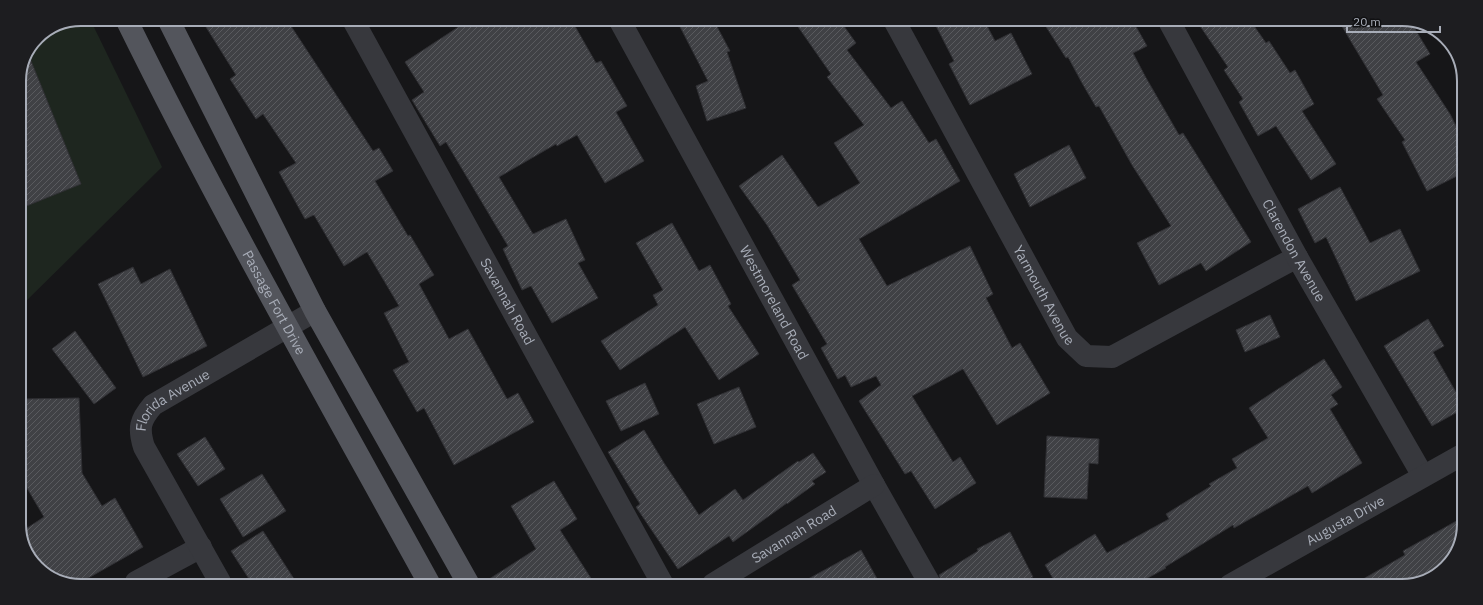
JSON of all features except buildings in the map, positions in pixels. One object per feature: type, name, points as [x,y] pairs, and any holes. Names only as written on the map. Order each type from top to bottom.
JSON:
[{"type":"main road","name":"Passage Fort Drive","points":[[129,26],[169,107],[427,579]]},
{"type":"main road","points":[[172,26],[315,311],[466,579]]},
{"type":"street","name":"Savannah Road","points":[[356,26],[660,579]]},
{"type":"street","name":"Westmoreland Road","points":[[623,26],[874,486],[927,579]]},
{"type":"street","name":"Yarmouth Avenue","points":[[896,26],[1067,338],[1086,356],[1112,358],[1297,257]]},
{"type":"street","name":"Clarendon Avenue","points":[[1172,26],[1297,257],[1424,476]]},
{"type":"street","name":"Florida Avenue","points":[[218,579],[144,447],[140,435],[141,424],[153,405],[315,311]]},
{"type":"street","name":"Augusta Drive","points":[[1241,579],[1457,458]]},
{"type":"street","name":"Savannah Road","points":[[721,579],[874,486]]},
{"type":"street","points":[[142,579],[201,547]]},
{"type":"shaded area","points":[[74,26],[93,26],[162,167],[26,301],[26,78],[32,57],[37,48],[45,40],[54,33]]}]
